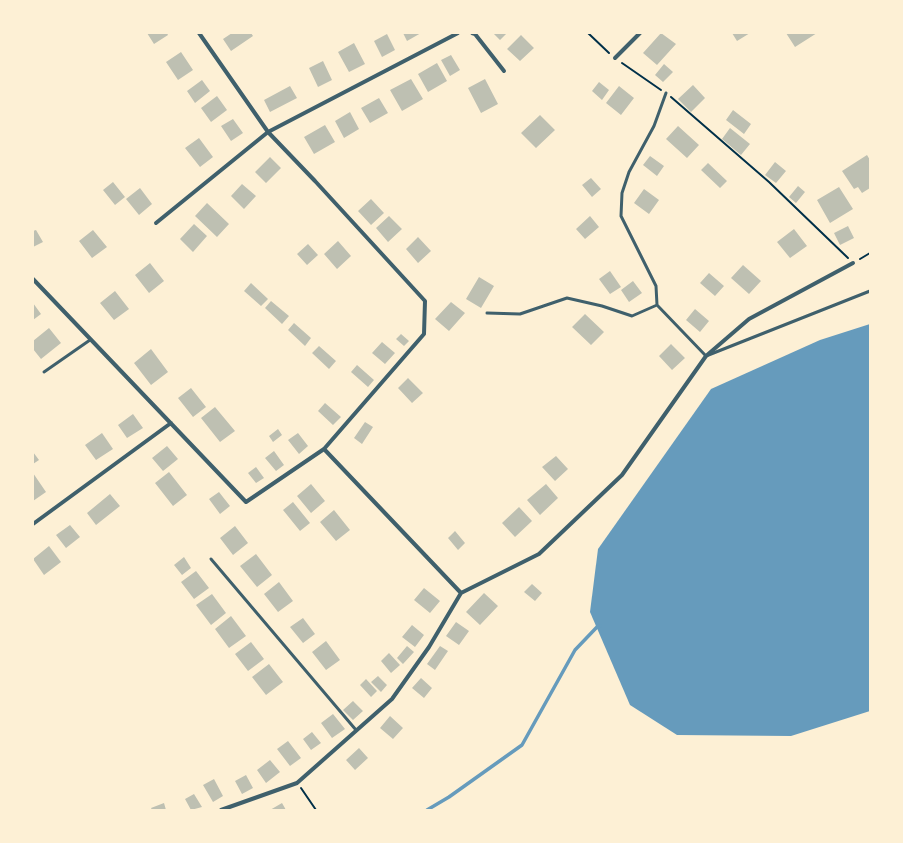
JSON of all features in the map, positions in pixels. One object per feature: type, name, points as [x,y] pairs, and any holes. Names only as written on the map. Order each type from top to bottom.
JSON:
[{"type":"street","points":[[33,279],[246,502],[324,449],[424,334],[425,300],[316,181],[268,132],[199,33]]},
{"type":"street","points":[[156,223],[268,132],[458,33]]},
{"type":"street","points":[[472,33],[475,34],[504,71]]},
{"type":"street","points":[[615,58],[640,33]]},
{"type":"street","points":[[221,810],[297,783],[392,699],[429,647],[461,593],[539,554],[622,475],[706,356],[749,320],[853,263]]},
{"type":"street","points":[[33,524],[171,423]]},
{"type":"street","points":[[324,449],[461,593]]},
{"type":"lane","points":[[666,93],[654,126],[629,172],[622,193],[621,216],[656,286],[657,305],[706,356],[870,291]]},
{"type":"lane","points":[[487,313],[520,314],[567,298],[602,306],[632,316],[657,305]]},
{"type":"lane","points":[[44,372],[90,340]]},
{"type":"lane","points":[[211,559],[356,730]]},
{"type":"path","points":[[588,33],[615,58],[666,93],[769,182],[853,263],[870,253]]},
{"type":"path","points":[[297,783],[316,810]]},
{"type":"water","points":[[870,324],[870,711],[791,736],[677,735],[630,705],[590,612],[598,549],[711,389],[820,340]]},
{"type":"building","points":[[147,33],[167,33],[168,35],[154,44]]},
{"type":"building","points":[[232,33],[251,33],[253,36],[231,51],[223,39]]},
{"type":"building","points":[[403,33],[421,33],[407,41]]},
{"type":"building","points":[[493,33],[507,33],[500,40]]},
{"type":"building","points":[[661,33],[676,44],[657,65],[643,53]]},
{"type":"building","points":[[732,33],[750,33],[737,41]]},
{"type":"building","points":[[786,33],[817,33],[795,47]]},
{"type":"building","points":[[387,34],[395,50],[382,57],[374,41]]},
{"type":"building","points":[[521,35],[534,48],[520,61],[507,49]]},
{"type":"building","points":[[354,43],[365,64],[349,72],[338,52]]},
{"type":"building","points":[[181,52],[193,70],[178,80],[166,62]]},
{"type":"building","points":[[451,55],[460,70],[450,76],[441,60]]},
{"type":"building","points":[[323,61],[332,80],[318,87],[309,68]]},
{"type":"building","points":[[437,63],[447,81],[428,92],[418,74]]},
{"type":"building","points":[[664,64],[673,72],[663,82],[655,75]]},
{"type":"building","points":[[411,79],[423,99],[402,111],[390,90]]},
{"type":"building","points":[[485,79],[498,104],[481,113],[468,88]]},
{"type":"building","points":[[202,80],[210,91],[195,103],[187,91]]},
{"type":"building","points":[[599,82],[609,90],[602,100],[592,91]]},
{"type":"building","points":[[693,85],[705,98],[691,112],[678,99]]},
{"type":"building","points":[[290,86],[297,98],[270,112],[264,100]]},
{"type":"building","points":[[619,86],[634,98],[621,115],[606,103]]},
{"type":"building","points":[[217,96],[227,110],[211,122],[201,108]]},
{"type":"building","points":[[379,98],[388,113],[370,123],[361,108]]},
{"type":"building","points":[[733,110],[751,124],[744,134],[726,120]]},
{"type":"building","points":[[350,112],[359,129],[344,138],[335,121]]},
{"type":"building","points":[[540,115],[555,130],[536,148],[521,133]]},
{"type":"building","points":[[233,119],[243,133],[231,141],[221,126]]},
{"type":"building","points":[[325,125],[335,142],[314,154],[304,137]]},
{"type":"building","points":[[678,126],[699,145],[687,158],[666,139]]},
{"type":"building","points":[[730,128],[750,144],[741,155],[722,139]]},
{"type":"building","points":[[199,138],[213,157],[200,167],[185,148]]},
{"type":"building","points":[[867,155],[870,160],[870,188],[862,193],[858,187],[854,189],[842,171]]},
{"type":"building","points":[[650,156],[664,166],[657,176],[643,165]]},
{"type":"building","points":[[270,157],[281,168],[266,183],[255,172]]},
{"type":"building","points":[[775,162],[786,171],[776,183],[765,175]]},
{"type":"building","points":[[708,163],[727,181],[720,188],[701,170]]},
{"type":"building","points":[[591,178],[601,189],[592,197],[582,185]]},
{"type":"building","points":[[113,182],[125,197],[115,205],[103,190]]},
{"type":"building","points":[[242,184],[256,196],[244,209],[231,196]]},
{"type":"building","points":[[798,186],[805,192],[796,203],[789,197]]},
{"type":"building","points":[[839,187],[853,209],[830,223],[817,200]]},
{"type":"building","points":[[140,188],[152,204],[139,215],[126,199]]},
{"type":"building","points":[[644,189],[659,200],[649,214],[634,203]]},
{"type":"building","points":[[371,199],[384,213],[371,225],[358,211]]},
{"type":"building","points":[[207,203],[229,224],[217,237],[195,216]]},
{"type":"building","points":[[389,216],[402,229],[388,242],[376,228]]},
{"type":"building","points":[[590,216],[599,227],[585,239],[576,229]]},
{"type":"building","points":[[194,224],[207,236],[193,252],[180,239]]},
{"type":"building","points":[[848,226],[854,238],[840,245],[834,233]]},
{"type":"building","points":[[794,229],[807,246],[790,258],[777,242]]},
{"type":"building","points":[[36,230],[43,242],[33,247],[33,231]]},
{"type":"building","points":[[93,230],[107,247],[92,258],[79,241]]},
{"type":"building","points":[[418,237],[431,251],[418,263],[406,249]]},
{"type":"building","points":[[338,241],[351,256],[337,269],[324,254]]},
{"type":"building","points":[[308,244],[318,255],[307,265],[297,254]]},
{"type":"building","points":[[150,263],[164,281],[149,293],[135,275]]},
{"type":"building","points":[[743,265],[761,281],[749,294],[731,278]]},
{"type":"building","points":[[610,271],[621,287],[610,294],[599,279]]},
{"type":"building","points":[[709,273],[724,286],[715,296],[700,283]]},
{"type":"building","points":[[479,277],[494,286],[481,308],[466,299]]},
{"type":"building","points":[[633,281],[642,293],[629,302],[621,290]]},
{"type":"building","points":[[251,283],[268,299],[261,306],[244,291]]},
{"type":"building","points":[[115,291],[129,309],[114,320],[100,303]]},
{"type":"building","points":[[271,301],[289,316],[282,324],[265,308]]},
{"type":"building","points":[[451,302],[465,313],[449,331],[435,319]]},
{"type":"building","points":[[33,303],[41,314],[33,320]]},
{"type":"building","points":[[695,309],[709,321],[700,332],[686,320]]},
{"type":"building","points":[[585,314],[604,332],[591,345],[572,327]]},
{"type":"building","points":[[294,323],[311,338],[305,346],[288,330]]},
{"type":"building","points":[[49,328],[61,343],[41,359],[33,349],[33,341]]},
{"type":"building","points":[[401,334],[409,341],[404,346],[396,339]]},
{"type":"building","points":[[382,342],[395,353],[385,364],[372,353]]},
{"type":"building","points":[[671,344],[685,358],[672,370],[659,356]]},
{"type":"building","points":[[319,346],[336,361],[329,369],[312,353]]},
{"type":"building","points":[[151,349],[168,372],[151,385],[134,363]]},
{"type":"building","points":[[357,365],[374,380],[368,387],[351,372]]},
{"type":"building","points":[[408,378],[423,393],[412,403],[398,388]]},
{"type":"building","points":[[191,388],[206,407],[193,417],[178,398]]},
{"type":"building","points":[[325,403],[341,417],[333,425],[318,411]]},
{"type":"building","points":[[215,407],[235,431],[220,442],[201,418]]},
{"type":"building","points":[[133,414],[143,428],[127,438],[118,425]]},
{"type":"building","points":[[365,422],[373,427],[362,444],[354,438]]},
{"type":"building","points":[[278,429],[282,435],[273,442],[269,436]]},
{"type":"building","points":[[102,433],[113,449],[96,460],[85,445]]},
{"type":"building","points":[[298,433],[308,446],[299,454],[288,440]]},
{"type":"building","points":[[167,446],[178,459],[163,471],[152,458]]},
{"type":"building","points":[[274,451],[284,465],[276,471],[265,458]]},
{"type":"building","points":[[33,452],[39,460],[33,464]]},
{"type":"building","points":[[556,456],[568,469],[555,481],[542,467]]},
{"type":"building","points":[[256,467],[264,478],[256,483],[248,473]]},
{"type":"building","points":[[169,472],[187,495],[173,506],[155,483]]},
{"type":"building","points":[[33,473],[46,492],[33,501]]},
{"type":"building","points":[[311,484],[325,501],[311,513],[297,496]]},
{"type":"building","points":[[546,484],[558,498],[540,515],[527,500]]},
{"type":"building","points":[[219,492],[230,506],[220,514],[209,499]]},
{"type":"building","points":[[110,494],[120,506],[96,525],[87,513]]},
{"type":"building","points":[[293,502],[310,523],[300,531],[283,510]]},
{"type":"building","points":[[519,507],[532,521],[515,537],[502,523]]},
{"type":"building","points":[[334,510],[350,530],[336,541],[320,522]]},
{"type":"building","points":[[70,525],[80,537],[66,548],[56,535]]},
{"type":"building","points":[[235,526],[248,543],[233,555],[220,538]]},
{"type":"building","points":[[455,531],[465,543],[458,550],[448,538]]},
{"type":"building","points":[[49,546],[61,562],[44,575],[33,559]]},
{"type":"building","points":[[256,554],[272,575],[257,587],[240,566]]},
{"type":"building","points":[[184,557],[191,568],[182,575],[174,565]]},
{"type":"building","points":[[196,571],[209,588],[194,599],[181,582]]},
{"type":"building","points":[[279,582],[293,601],[278,612],[264,594]]},
{"type":"building","points":[[532,584],[542,593],[535,601],[524,592]]},
{"type":"building","points":[[424,588],[440,601],[430,613],[414,600]]},
{"type":"building","points":[[484,593],[498,606],[480,625],[466,612]]},
{"type":"building","points":[[212,594],[226,613],[211,625],[196,605]]},
{"type":"building","points":[[231,616],[246,636],[229,648],[215,629]]},
{"type":"building","points":[[303,618],[315,634],[303,643],[290,627]]},
{"type":"building","points":[[456,622],[469,631],[459,645],[446,636]]},
{"type":"building","points":[[412,625],[424,635],[415,647],[402,637]]},
{"type":"building","points":[[326,641],[340,660],[326,670],[312,652]]},
{"type":"building","points":[[251,642],[264,659],[248,671],[235,654]]},
{"type":"building","points":[[407,646],[414,652],[403,664],[397,658]]},
{"type":"building","points":[[440,646],[448,651],[435,670],[427,664]]},
{"type":"building","points":[[389,653],[400,665],[391,673],[381,661]]},
{"type":"building","points":[[269,664],[283,682],[266,695],[252,677]]},
{"type":"building","points":[[378,676],[387,685],[381,692],[371,682]]},
{"type":"building","points":[[421,678],[432,688],[424,698],[412,688]]},
{"type":"building","points":[[366,679],[377,691],[371,697],[360,685]]},
{"type":"building","points":[[353,701],[363,711],[353,720],[343,710]]},
{"type":"building","points":[[333,714],[345,729],[332,738],[321,723]]},
{"type":"building","points":[[390,716],[403,728],[393,739],[380,728]]},
{"type":"building","points":[[312,732],[321,743],[311,750],[303,739]]},
{"type":"building","points":[[288,741],[301,758],[290,766],[277,749]]},
{"type":"building","points":[[359,748],[368,758],[355,770],[346,760]]},
{"type":"building","points":[[270,760],[280,772],[266,783],[257,770]]},
{"type":"building","points":[[246,775],[253,788],[242,794],[235,781]]},
{"type":"building","points":[[214,779],[223,796],[213,802],[203,785]]},
{"type":"building","points":[[194,794],[202,807],[191,810],[185,799]]},
{"type":"building","points":[[164,803],[166,810],[152,810],[151,808]]},
{"type":"building","points":[[282,803],[286,810],[270,810]]},
{"type":"waterway","points":[[427,810],[449,797],[522,745],[575,650],[597,627],[600,626]]}]
